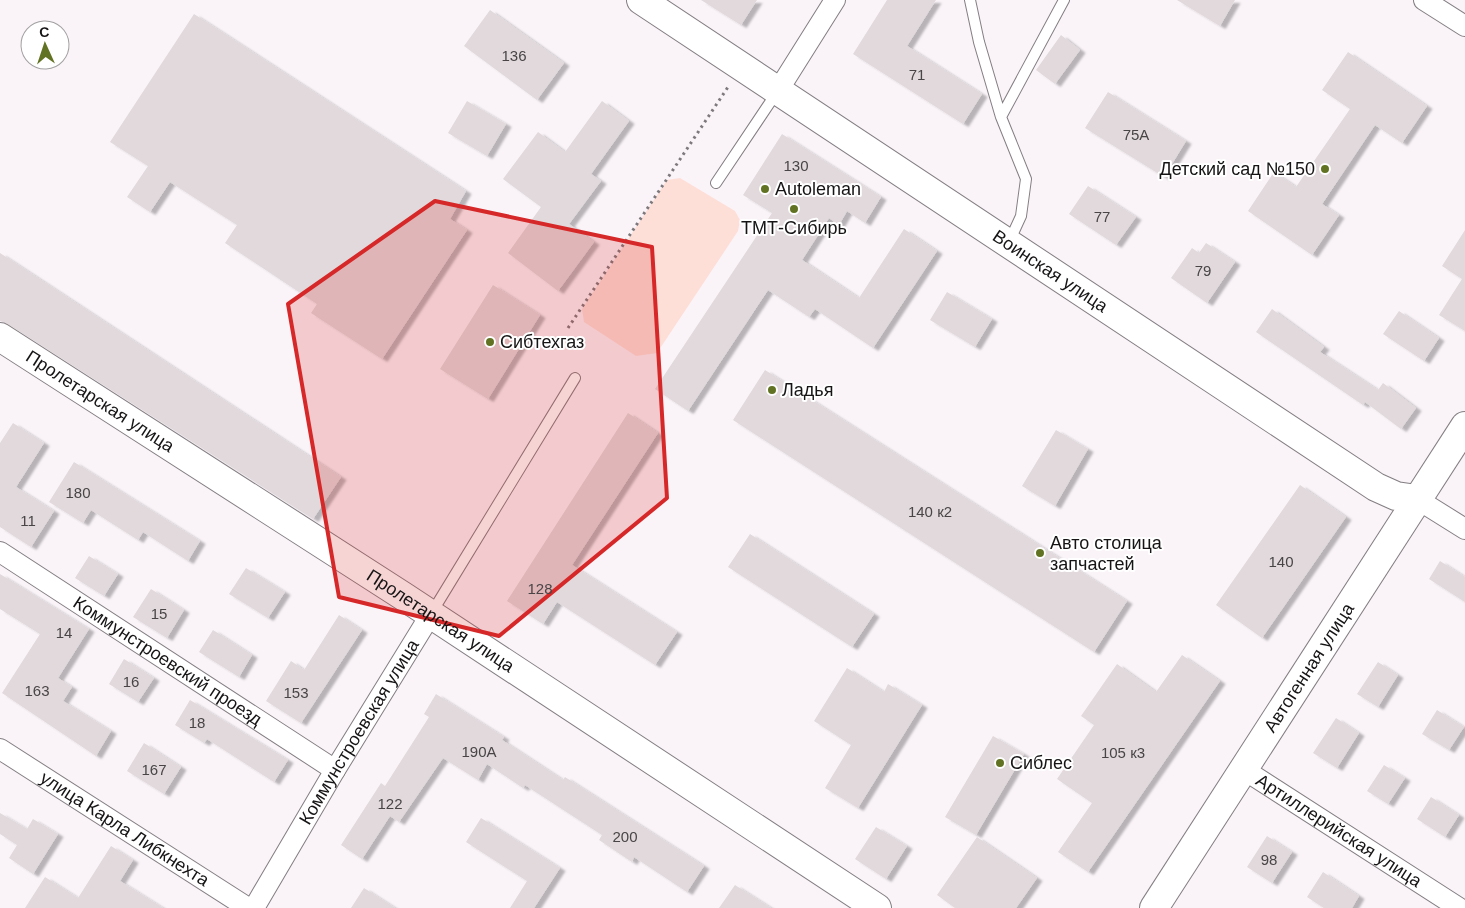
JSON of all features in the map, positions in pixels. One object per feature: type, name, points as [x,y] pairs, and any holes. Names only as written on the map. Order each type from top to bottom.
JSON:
[{"type":"street","name":"Воинская улица","points":[[641,0],[779,89],[1376,487],[1396,496],[1417,499],[1465,529]]},
{"type":"street","points":[[779,89],[835,0]]},
{"type":"street","points":[[1424,0],[1465,26]]},
{"type":"street","name":"Пролетарская улица","points":[[0,337],[431,614],[877,908]]},
{"type":"street","name":"Автогенная улица","points":[[1154,908],[1465,426]]},
{"type":"street","name":"Коммунстроевский проезд","points":[[0,552],[335,770]]},
{"type":"street","name":"Коммунстроевская улица","points":[[254,908],[335,770],[431,614]]},
{"type":"street","name":"улица Карла Либкнехта","points":[[0,749],[248,908]]},
{"type":"street","name":"Артиллерийская улица","points":[[1243,769],[1459,908]]},
{"type":"lane","points":[[970,0],[979,42],[1001,117],[1026,179],[1021,216],[1009,243]]},
{"type":"lane","points":[[1001,117],[1064,0]]},
{"type":"lane","points":[[716,183],[779,89]]},
{"type":"lane","name":"Коммунстроевская улица","points":[[431,614],[575,378]]},
{"type":"path","points":[[568,328],[742,66]]},
{"type":"highlighted area","points":[[435,201],[652,247],[667,498],[499,636],[339,597],[288,304]]},
{"type":"shaded area","points":[[680,178],[735,211],[740,220],[738,231],[657,353],[636,356],[584,322],[582,309],[667,180]]},
{"type":"building","points":[[701,0],[757,0],[741,25]]},
{"type":"building","points":[[887,0],[936,0],[907,46],[982,94],[963,124],[853,54]]},
{"type":"building","points":[[1177,0],[1235,0],[1220,26]]},
{"type":"building","points":[[490,10],[564,63],[537,100],[464,46]]},
{"type":"building","points":[[194,14],[466,191],[450,219],[467,230],[382,359],[311,313],[317,304],[225,243],[237,225],[170,182],[150,212],[127,197],[148,166],[110,142]]},
{"type":"building","points":[[1061,35],[1080,50],[1055,84],[1036,70]]},
{"type":"building","points":[[1348,52],[1427,106],[1402,143],[1375,125],[1322,204],[1339,215],[1312,255],[1248,211],[1274,172],[1296,187],[1350,109],[1322,90]]},
{"type":"building","points":[[1108,92],[1186,141],[1164,177],[1085,128]]},
{"type":"building","points":[[467,101],[506,124],[487,156],[448,133]]},
{"type":"building","points":[[602,101],[629,121],[591,174],[601,181],[569,224],[594,242],[558,291],[508,253],[541,207],[503,179],[538,132],[565,152]]},
{"type":"building","points":[[782,134],[881,197],[865,223],[847,211],[839,225],[829,218],[802,260],[859,298],[904,229],[937,251],[873,348],[815,309],[809,317],[768,290],[688,411],[655,389],[772,213],[743,195]]},
{"type":"building","points":[[1088,186],[1136,217],[1116,245],[1069,214]]},
{"type":"building","points":[[1465,230],[1465,331],[1439,315],[1462,279],[1442,266]]},
{"type":"building","points":[[1206,243],[1235,262],[1207,303],[1171,278],[1192,248],[1199,253]]},
{"type":"building","points":[[0,253],[341,477],[313,519],[8,324],[0,321]]},
{"type":"building","name":"Сибтехгаз","points":[[493,285],[540,315],[488,399],[440,369]]},
{"type":"building","points":[[947,292],[992,319],[975,347],[930,320]]},
{"type":"building","points":[[1272,309],[1324,347],[1320,352],[1378,390],[1383,383],[1416,408],[1401,429],[1365,402],[1363,405],[1256,332]]},
{"type":"building","points":[[1399,311],[1439,338],[1424,361],[1383,334]]},
{"type":"building","points":[[765,370],[1127,601],[1094,652],[733,420]]},
{"type":"building","points":[[628,413],[658,433],[572,565],[677,632],[655,665],[557,602],[543,624],[507,601]]},
{"type":"building","points":[[13,423],[44,443],[16,487],[54,511],[31,547],[0,527],[0,443]]},
{"type":"building","points":[[1056,430],[1088,449],[1055,506],[1022,486]]},
{"type":"building","points":[[74,462],[200,541],[188,561],[143,532],[138,540],[91,510],[83,523],[49,502]]},
{"type":"building","points":[[1300,485],[1346,517],[1262,638],[1216,605]]},
{"type":"building","points":[[750,534],[874,614],[852,647],[728,567]]},
{"type":"building","points":[[89,556],[118,574],[104,596],[75,578]]},
{"type":"building","points":[[1440,561],[1465,577],[1465,602],[1429,579]]},
{"type":"building","points":[[246,568],[285,592],[268,618],[229,594]]},
{"type":"building","points":[[0,574],[89,629],[58,678],[72,687],[63,701],[111,731],[96,756],[2,693],[40,634],[0,609]]},
{"type":"building","points":[[151,589],[184,610],[167,638],[133,617]]},
{"type":"building","points":[[339,615],[362,630],[301,723],[266,701],[291,661],[304,670]]},
{"type":"building","points":[[213,630],[252,655],[239,677],[199,652]]},
{"type":"building","points":[[1182,655],[1220,681],[1088,872],[1058,852],[1092,803],[1057,779],[1094,725],[1081,716],[1117,664],[1156,692]]},
{"type":"building","points":[[124,659],[154,678],[138,702],[109,684]]},
{"type":"building","points":[[1378,662],[1398,675],[1378,707],[1357,694]]},
{"type":"building","points":[[847,668],[884,692],[888,684],[922,705],[858,808],[825,788],[851,745],[814,721]]},
{"type":"building","points":[[436,694],[504,737],[502,740],[563,780],[565,777],[704,866],[687,892],[634,857],[632,862],[599,840],[602,835],[525,785],[523,788],[487,764],[478,780],[443,758],[399,822],[390,816],[362,859],[341,845],[381,783],[385,786],[429,717],[424,714]]},
{"type":"building","points":[[190,700],[288,760],[274,782],[207,739],[204,743],[175,725]]},
{"type":"building","points":[[1437,710],[1464,727],[1449,750],[1422,734]]},
{"type":"building","points":[[1336,718],[1359,733],[1337,768],[1313,753]]},
{"type":"building","points":[[993,736],[1024,754],[976,835],[945,817]]},
{"type":"building","points":[[144,743],[181,767],[164,794],[127,771]]},
{"type":"building","points":[[1384,765],[1405,778],[1388,804],[1367,791]]},
{"type":"building","points":[[1431,797],[1459,815],[1445,837],[1417,819]]},
{"type":"building","points":[[0,813],[27,829],[33,819],[58,834],[33,874],[9,858],[17,845],[0,834]]},
{"type":"building","points":[[481,818],[560,868],[534,908],[510,908],[527,881],[466,842]]},
{"type":"building","points":[[876,827],[907,846],[886,879],[855,859]]},
{"type":"building","points":[[1267,836],[1292,852],[1272,883],[1247,867]]},
{"type":"building","points":[[977,837],[1037,878],[1016,908],[955,908],[937,895]]},
{"type":"building","points":[[111,846],[133,860],[120,881],[163,908],[25,908],[45,877],[78,898]]},
{"type":"building","points":[[1323,872],[1359,896],[1352,908],[1324,908],[1307,897]]},
{"type":"building","points":[[735,885],[771,908],[719,908]]},
{"type":"building","points":[[364,888],[395,908],[351,908]]},
{"type":"place","name":"Детский сад №150","points":[[1325,169]]},
{"type":"place","name":"Autoleman","points":[[765,189]]},
{"type":"place","name":"ТМТ-Сибирь","points":[[794,209]]},
{"type":"place","name":"Сибтехгаз","points":[[490,342]]},
{"type":"place","name":"Ладья","points":[[772,390]]},
{"type":"place","name":"Авто столица запчастей","points":[[1040,553]]},
{"type":"place","name":"Сиблес","points":[[1000,763]]}]
